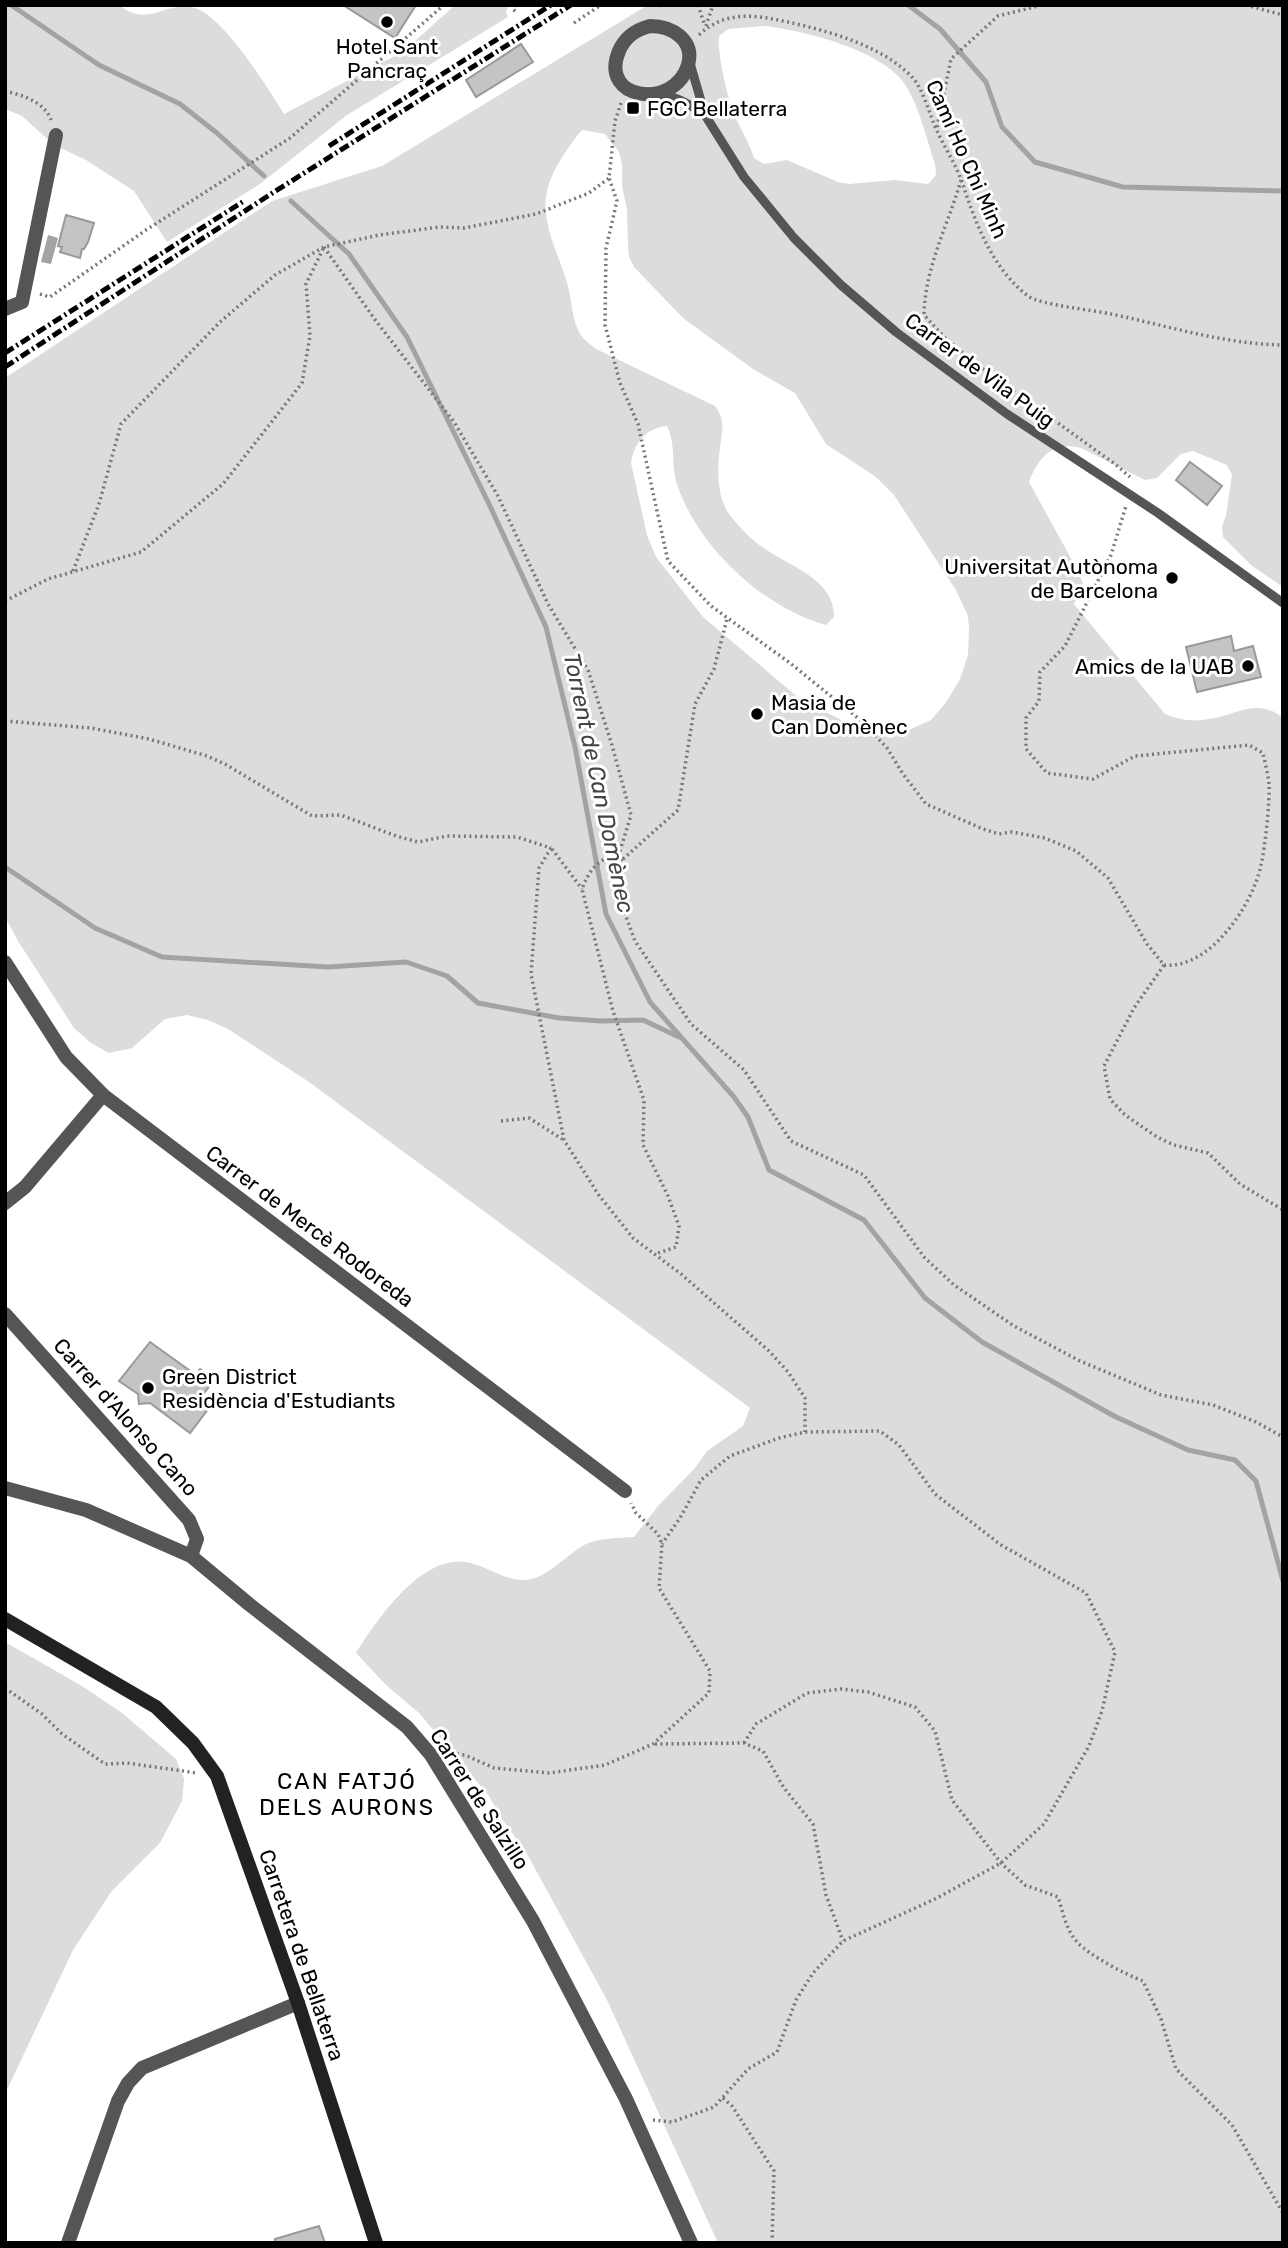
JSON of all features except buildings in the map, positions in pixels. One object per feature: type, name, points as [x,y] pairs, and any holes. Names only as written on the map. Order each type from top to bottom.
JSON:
[{"type":"street","points":[[650,26],[674,30],[684,39],[689,51],[689,61],[680,82],[658,94],[639,94],[626,89],[617,79],[614,69],[616,59],[628,37],[637,29],[650,26]]},
{"type":"street","points":[[5,309],[22,302],[56,135]]},
{"type":"street","name":"Carrer de Mercè Rodoreda","points":[[5,962],[66,1057],[103,1095],[625,1491]]},
{"type":"street","points":[[5,1203],[25,1187],[103,1095]]},
{"type":"street","name":"Carrer d'Alonso Cano","points":[[5,1314],[190,1520],[197,1539],[191,1556]]},
{"type":"street","name":"Carrer de Salzillo","points":[[5,1489],[86,1510],[191,1556],[407,1727],[431,1755],[533,1921],[634,2118],[691,2243]]},
{"type":"street","name":"Carretera de Bellaterra","points":[[5,1619],[156,1707],[193,1743],[217,1776],[298,2003],[376,2243]]},
{"type":"street","points":[[68,2243],[118,2101],[128,2082],[142,2068],[298,2003]]},
{"type":"lane","name":"Carrer de Vila Puig","points":[[689,61],[705,115],[744,177],[794,238],[841,285],[948,372],[1192,536],[1283,603]]},
{"type":"lane","name":"Carrer de Vila Puig","points":[[658,94],[687,102],[705,115]]},
{"type":"path","points":[[24,289],[50,297],[145,230],[289,138],[444,5]]},
{"type":"path","points":[[516,5],[513,9],[516,12]]},
{"type":"path","points":[[573,23],[601,5]]},
{"type":"path","points":[[698,5],[705,28]]},
{"type":"path","points":[[699,34],[705,28],[713,5]]},
{"type":"path","points":[[936,129],[951,60],[998,16],[1042,5]]},
{"type":"path","points":[[1246,5],[1283,15]]},
{"type":"path","name":"Camí Ho Chi Minh","points":[[705,28],[726,18],[751,17],[833,32],[885,56],[914,79],[961,180],[978,231],[1012,282],[1031,298],[1198,336],[1283,345]]},
{"type":"path","points":[[5,91],[33,99],[49,114],[56,135]]},
{"type":"path","points":[[620,105],[615,121],[609,178],[617,201],[606,248],[605,325],[620,383],[638,425],[668,561],[711,606],[790,663],[864,723],[887,748],[926,804],[999,834],[1012,832],[1045,838],[1076,850],[1108,878],[1147,944],[1164,965],[1178,967],[1211,948],[1243,910],[1261,866],[1269,786],[1263,753],[1249,745],[1135,757],[1093,779],[1047,773],[1026,749],[1026,718],[1039,701],[1040,672],[1065,646],[1111,555],[1130,495],[1130,477],[977,365],[946,339],[924,315],[936,249],[961,180]]},
{"type":"path","points":[[74,571],[99,504],[121,424],[220,322],[275,275],[324,247],[379,235],[440,227],[464,229],[506,221],[556,207],[589,192],[609,178]]},
{"type":"path","points":[[5,601],[48,579],[141,552],[223,484],[302,383],[310,336],[306,284],[324,247]]},
{"type":"path","points":[[324,247],[376,321],[454,422],[498,496],[548,604],[588,670],[631,815],[619,854]]},
{"type":"path","points":[[623,859],[678,810],[695,704],[714,669],[727,619]]},
{"type":"path","points":[[5,721],[91,728],[149,739],[225,764],[312,816],[341,815],[418,842],[447,836],[517,837],[551,848],[582,889],[613,1011],[644,1100],[643,1145],[668,1196],[679,1226],[676,1247],[655,1254]]},
{"type":"path","points":[[551,848],[539,868],[531,974],[564,1140],[598,1194],[633,1238],[681,1274],[769,1351],[788,1372],[805,1398],[804,1432]]},
{"type":"path","points":[[619,854],[623,859],[621,904],[635,942],[691,1024],[744,1070],[791,1141],[864,1175],[924,1257],[954,1285],[1014,1326],[1080,1361],[1161,1395],[1213,1405],[1256,1422],[1283,1437]]},
{"type":"path","points":[[582,889],[587,874],[604,857],[619,854]]},
{"type":"path","points":[[1164,965],[1134,1008],[1104,1066],[1110,1099],[1125,1115],[1157,1137],[1174,1145],[1208,1153],[1240,1184],[1283,1210]]},
{"type":"path","points":[[501,1121],[528,1118],[564,1140]]},
{"type":"path","points":[[634,2118],[672,2122],[714,2107],[748,2069],[777,2052],[796,2000],[813,1973],[842,1941],[934,1899],[1001,1863],[1044,1824],[1089,1746],[1102,1712],[1115,1652],[1086,1593],[1001,1545],[936,1494],[899,1445],[880,1431],[804,1432],[730,1456],[701,1480],[662,1544]]},
{"type":"path","points":[[431,1755],[437,1752],[465,1755],[494,1768],[549,1773],[605,1765],[653,1744],[709,1693],[710,1671],[659,1588],[662,1544],[658,1534],[636,1513],[625,1491]]},
{"type":"path","points":[[5,1688],[42,1714],[62,1734],[105,1764],[127,1763],[217,1776]]},
{"type":"path","points":[[744,1743],[756,1724],[807,1693],[841,1689],[868,1692],[915,1707],[935,1731],[952,1800],[1001,1863],[1025,1885],[1058,1897],[1068,1927],[1077,1943],[1125,1974],[1143,1981],[1161,2019],[1176,2069],[1231,2125],[1283,2213]]},
{"type":"path","points":[[653,1744],[744,1743],[763,1751],[784,1788],[813,1824],[826,1895],[842,1941]]},
{"type":"path","points":[[723,2098],[732,2106],[774,2171],[772,2243]]},
{"type":"shaded area","points":[[5,5],[119,5],[129,12],[139,14],[175,8],[195,8],[218,24],[231,38],[284,114],[404,51],[455,5],[509,5],[506,11],[508,17],[347,115],[260,184],[167,242],[134,191],[86,160],[54,145],[22,116],[5,109]]},
{"type":"shaded area","points":[[648,5],[1283,5],[1283,587],[1251,565],[1223,537],[1222,526],[1232,475],[1227,465],[1193,451],[1181,454],[1157,478],[1145,480],[1081,448],[1071,446],[1054,449],[1042,458],[1029,482],[1079,573],[1083,584],[1074,604],[1165,714],[1197,720],[1256,708],[1274,712],[1283,718],[1283,2243],[718,2243],[607,2000],[527,1854],[489,1796],[419,1713],[386,1685],[356,1653],[389,1606],[419,1577],[436,1567],[453,1562],[471,1563],[508,1578],[532,1579],[539,1577],[586,1544],[603,1539],[634,1537],[707,1451],[743,1426],[750,1408],[309,1082],[228,1029],[187,1015],[165,1019],[132,1048],[109,1053],[91,1043],[74,1028],[5,917],[5,378],[272,201],[382,166]],"holes":[[[765,26],[820,37],[860,51],[892,71],[909,91],[935,164],[936,175],[928,184],[895,180],[849,184],[838,182],[787,160],[764,164],[754,158],[733,112],[725,85],[719,36],[728,29]],[[582,130],[605,134],[619,152],[627,209],[629,257],[634,267],[683,318],[753,369],[795,393],[826,444],[876,477],[894,495],[956,590],[968,616],[968,655],[960,679],[931,720],[891,738],[859,729],[800,699],[703,617],[656,557],[647,535],[631,463],[642,438],[653,430],[667,426],[672,440],[677,484],[700,530],[716,551],[735,571],[779,605],[826,625],[834,617],[832,604],[819,584],[756,542],[727,511],[719,485],[722,426],[721,416],[715,406],[596,349],[577,329],[568,286],[548,228],[546,203],[549,183],[566,151]]]},
{"type":"shaded area","points":[[48,235],[58,238],[51,264],[41,262]]},
{"type":"shaded area","points":[[5,1642],[82,1686],[122,1713],[176,1759],[184,1779],[182,1801],[160,1843],[111,1892],[73,1950],[5,2094]]},
{"type":"waterway","name":"Torrent de Can Domènec","points":[[11,5],[99,65],[180,104],[264,176]]},
{"type":"waterway","points":[[908,5],[940,29],[986,82],[1002,127],[1035,162],[1123,187],[1283,191]]},
{"type":"waterway","name":"Torrent de Can Domènec","points":[[291,201],[349,254],[407,337],[546,627],[575,747],[606,914],[650,1002],[734,1097],[748,1117],[769,1170],[864,1220],[925,1298],[982,1342],[1114,1416],[1188,1450],[1235,1460],[1256,1481],[1283,1581]]},
{"type":"waterway","points":[[5,867],[95,928],[162,957],[328,967],[406,962],[447,976],[478,1003],[559,1018],[643,1020],[679,1037]]},
{"type":"railway","points":[[329,146],[551,5]]},
{"type":"railway","points":[[5,367],[274,192],[571,5]]},
{"type":"railway","points":[[5,353],[244,201]]},
{"type":"place","name":"Hotel Sant Pancraç","points":[[387,22]]},
{"type":"place","name":"FGC Bellaterra","points":[[633,108]]},
{"type":"place","name":"Universitat Autònoma de Barcelona","points":[[1172,578]]},
{"type":"place","name":"Amics de la UAB","points":[[1248,666]]},
{"type":"place","name":"Masia de Can Domènec","points":[[757,714]]},
{"type":"place","name":"Green District Residència d'Estudiants","points":[[148,1388]]},
{"type":"district","name":"CAN FATJÓ DELS AURONS","points":[[347,1794]]}]
